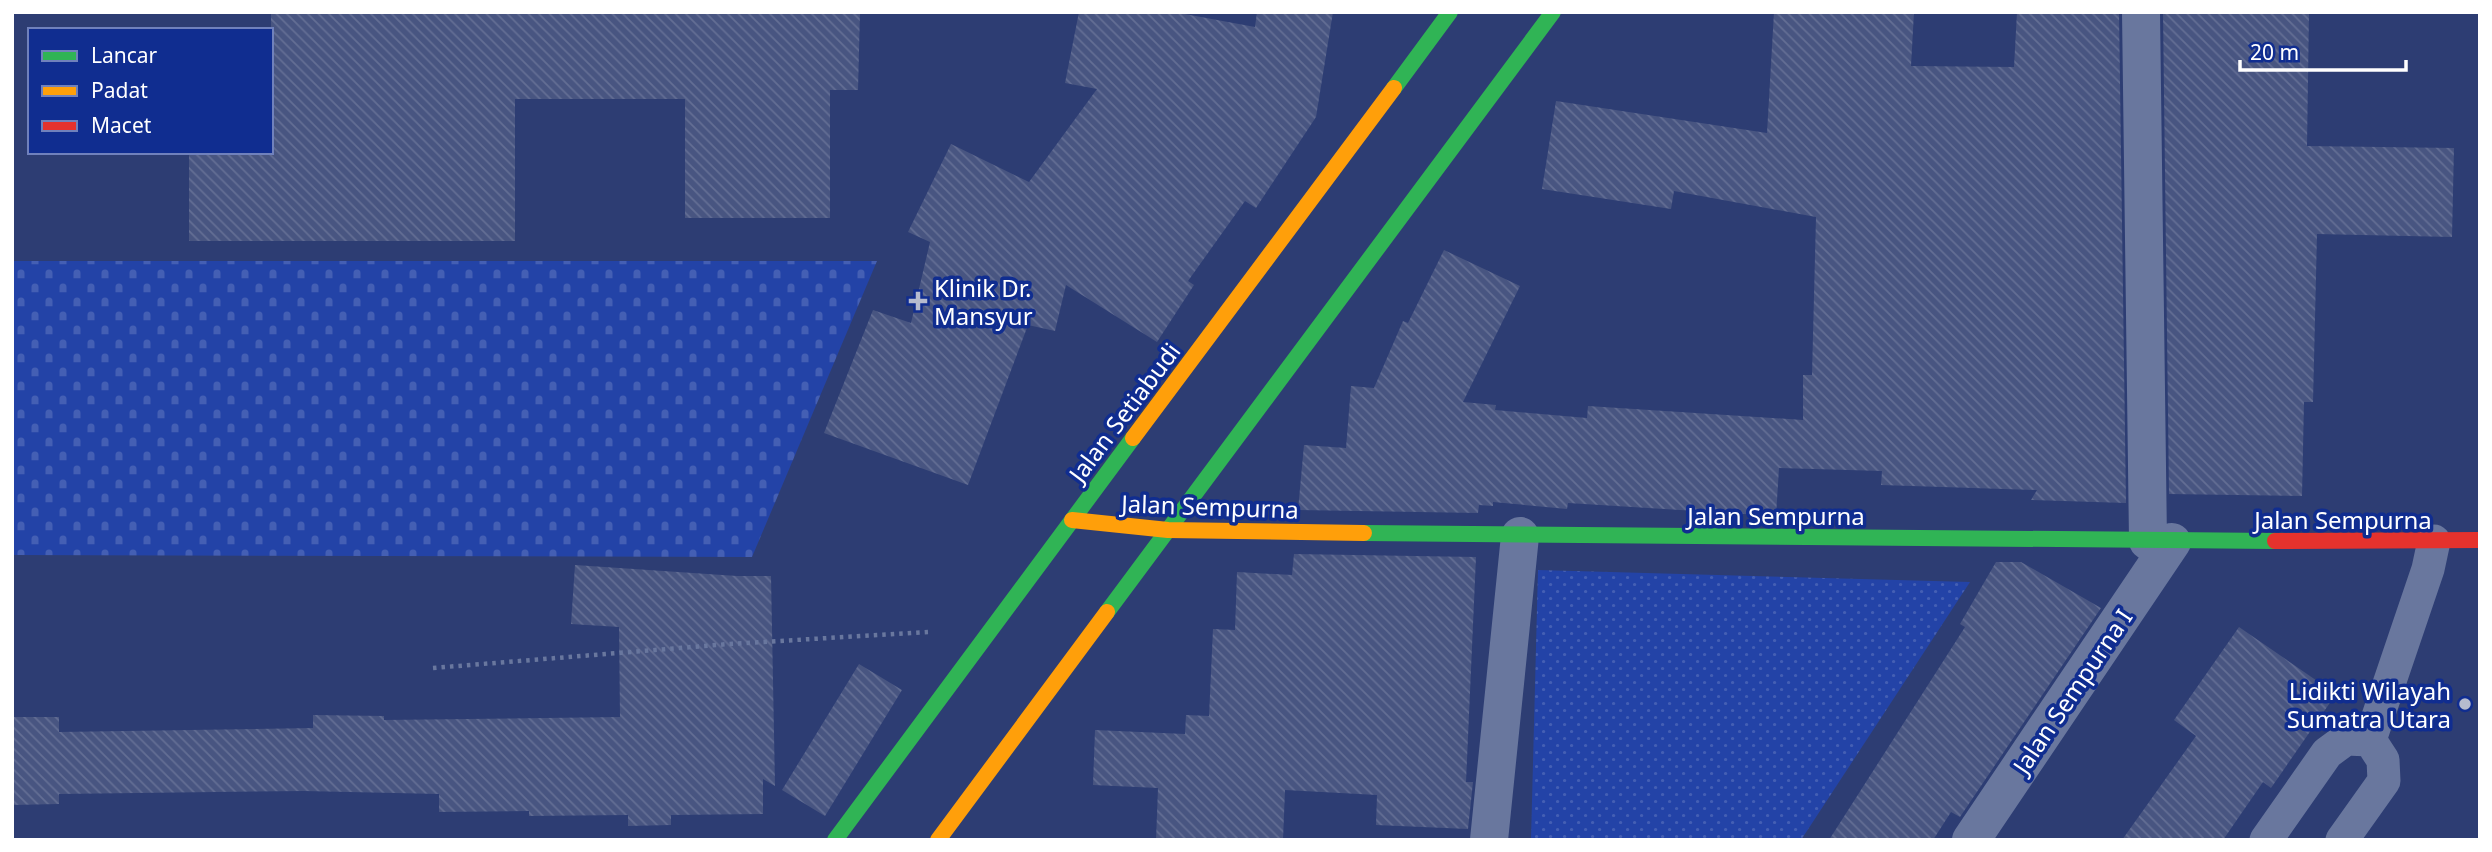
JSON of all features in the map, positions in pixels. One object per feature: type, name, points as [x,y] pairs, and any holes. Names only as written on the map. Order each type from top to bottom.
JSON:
[{"type":"main road","name":"Jalan Setiabudi","points":[[835,840],[1450,12]]},
{"type":"main road","points":[[938,840],[1553,12]]},
{"type":"main road","name":"Jalan Sempurna","points":[[1072,520],[1168,530],[1520,536],[2160,541],[2480,540]]},
{"type":"street","points":[[2141,12],[2160,541]]},
{"type":"street","points":[[1489,840],[1520,536]]},
{"type":"street","name":"Jalan Sempurna I","points":[[1971,840],[2160,541]]},
{"type":"lane","points":[[2370,740],[2428,569],[2434,541]]},
{"type":"lane","points":[[2266,840],[2327,753],[2346,739],[2370,740]]},
{"type":"lane","points":[[2342,840],[2385,781],[2383,760],[2370,740]]},
{"type":"path","points":[[433,668],[729,644],[990,631]]},
{"type":"green space","points":[[12,261],[877,261],[752,557],[12,555]]},
{"type":"green space","points":[[1538,570],[1970,582],[1801,840],[1531,840]]},
{"type":"building","points":[[271,12],[860,12],[858,90],[830,90],[830,218],[685,218],[685,99],[515,99],[515,241],[189,241],[189,154],[273,154]]},
{"type":"building","points":[[1079,12],[1174,12],[1255,27],[1257,12],[1333,12],[1316,117],[1256,208],[1245,201],[1188,281],[1194,285],[1157,342],[1066,285],[1055,331],[1028,325],[968,485],[824,433],[873,310],[911,323],[930,242],[908,232],[951,144],[1029,182],[1097,89],[1065,83]]},
{"type":"building","points":[[1774,12],[1914,12],[1911,66],[2014,67],[2017,12],[2119,12],[2126,503],[2031,500],[2037,490],[1881,485],[1882,471],[1779,468],[1776,516],[1568,503],[1567,509],[1493,502],[1493,506],[1479,505],[1478,513],[1298,510],[1304,445],[1346,448],[1351,386],[1374,388],[1403,321],[1408,323],[1444,250],[1520,286],[1463,402],[1496,405],[1495,410],[1587,418],[1588,406],[1803,420],[1803,375],[1812,375],[1816,217],[1674,191],[1671,209],[1542,189],[1556,101],[1767,133]]},
{"type":"building","points":[[2163,12],[2309,12],[2307,146],[2454,148],[2452,237],[2317,234],[2313,402],[2304,402],[2302,496],[2169,494]]},
{"type":"building","points":[[1294,554],[1476,557],[1466,782],[1473,782],[1468,829],[1376,825],[1377,795],[1285,790],[1283,840],[1156,840],[1158,788],[1093,785],[1095,730],[1185,734],[1186,715],[1209,716],[1213,629],[1235,630],[1237,572],[1292,575]]},
{"type":"building","points":[[1996,562],[2021,562],[2101,608],[1960,817],[1951,812],[1933,840],[1829,840],[1965,627],[1960,624]]},
{"type":"building","points":[[575,565],[771,576],[775,786],[763,779],[763,814],[671,815],[671,825],[628,826],[628,815],[529,816],[529,811],[439,812],[439,794],[304,791],[59,794],[59,804],[12,805],[12,717],[59,717],[59,732],[313,728],[313,715],[384,716],[384,720],[620,717],[619,627],[571,624]]},
{"type":"building","points":[[2239,627],[2336,694],[2271,788],[2263,782],[2223,840],[2122,840],[2196,736],[2174,720]]},
{"type":"building","points":[[859,664],[902,690],[825,816],[782,790]]},
{"type":"traffic: fast","points":[[1394,88],[1450,12]]},
{"type":"traffic: fast","points":[[1107,612],[1553,12]]},
{"type":"traffic: fast","points":[[835,840],[1133,438]]},
{"type":"traffic: fast","points":[[1364,533],[2275,541]]},
{"type":"traffic: slow","points":[[1133,438],[1394,88]]},
{"type":"traffic: slow","points":[[1072,520],[1168,530],[1364,533]]},
{"type":"traffic: slow","points":[[938,840],[1107,612]]},
{"type":"traffic: jam","points":[[2275,541],[2480,540]]},
{"type":"place","name":"Klinik Dr. Mansyur","points":[[918,301]]},
{"type":"place","name":"Lidikti Wilayah Sumatra Utara","points":[[2465,704]]}]
